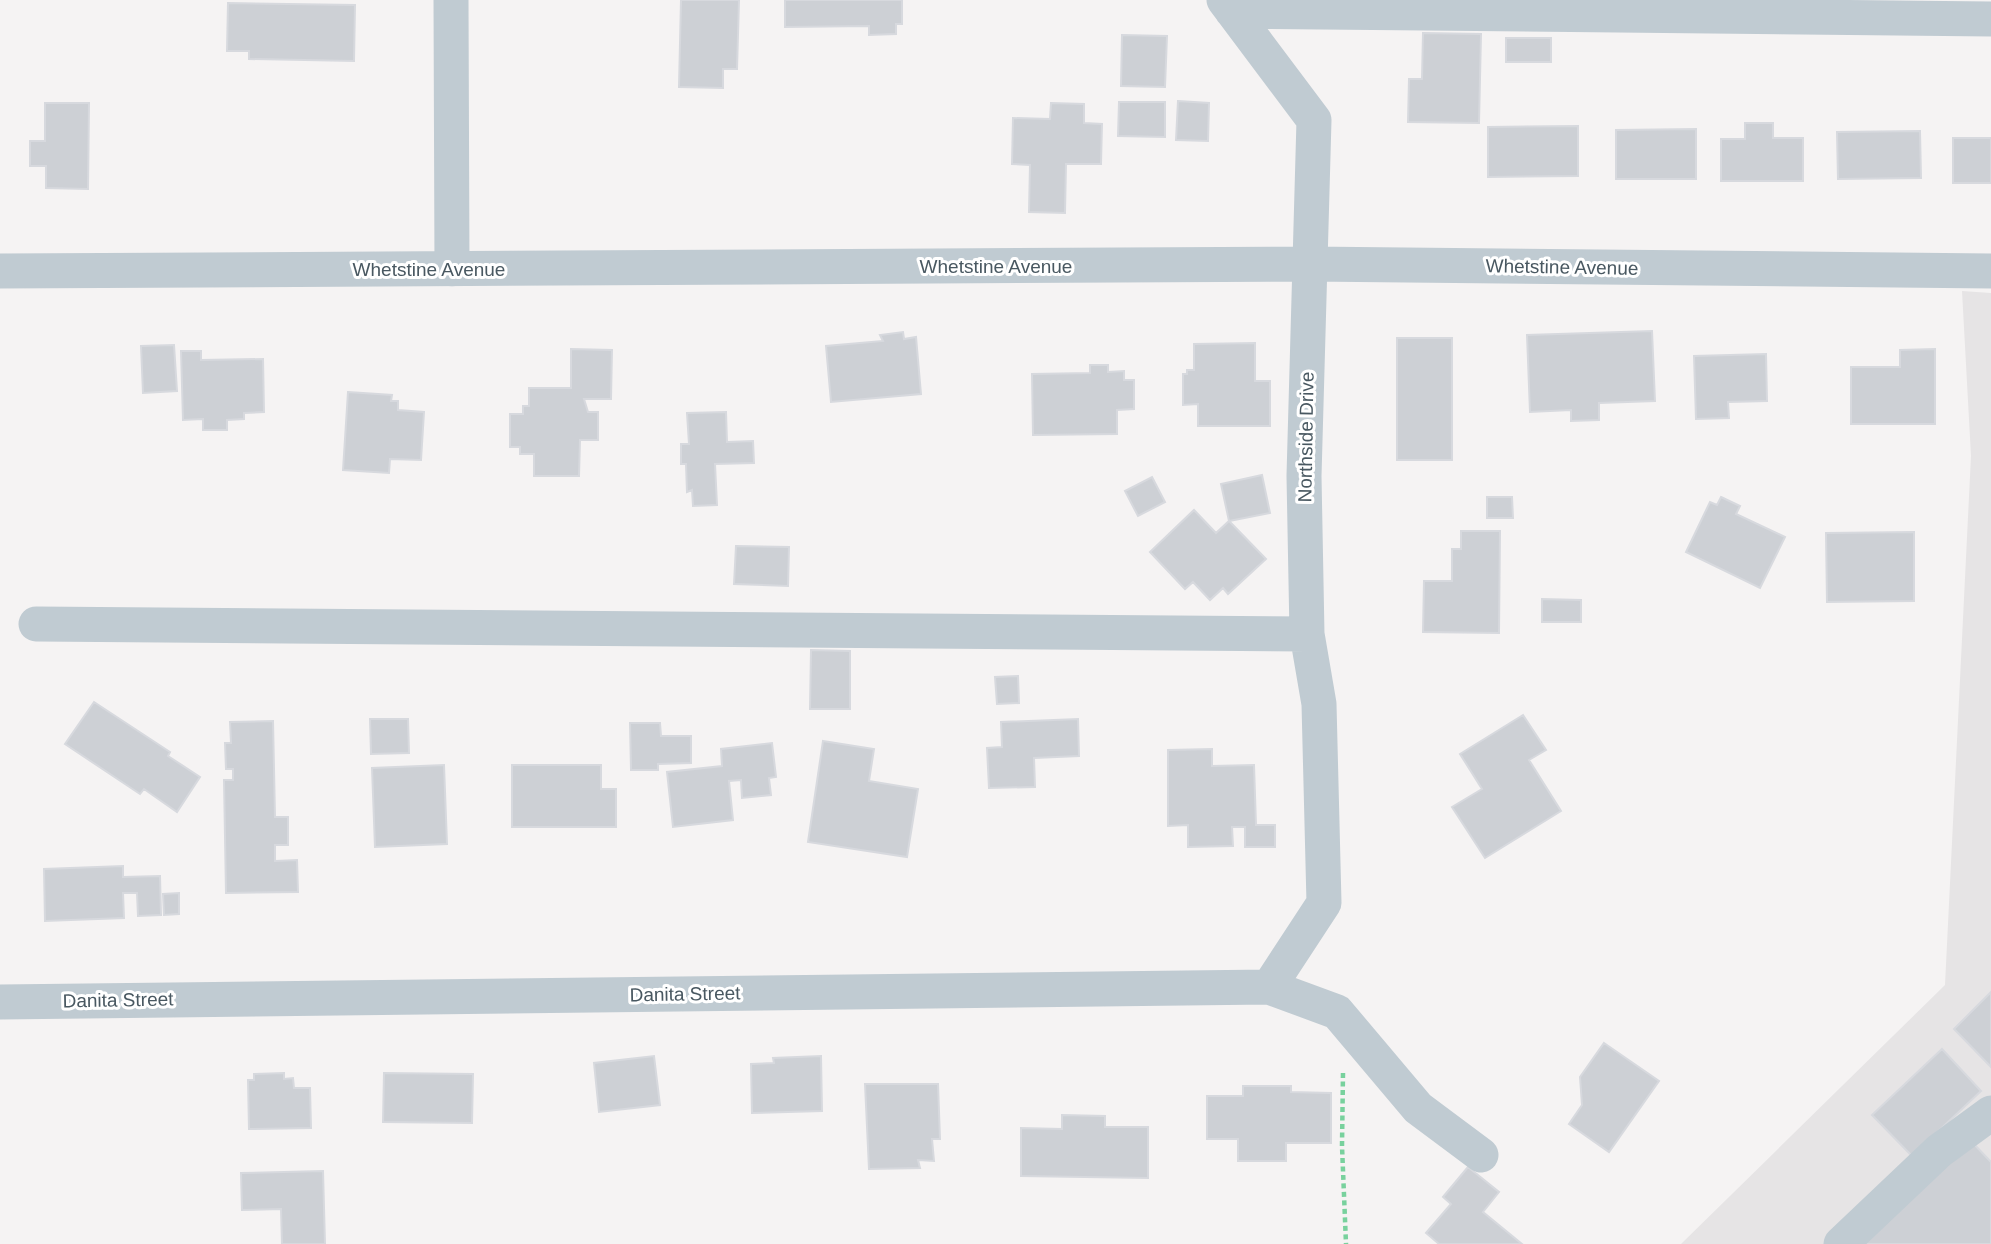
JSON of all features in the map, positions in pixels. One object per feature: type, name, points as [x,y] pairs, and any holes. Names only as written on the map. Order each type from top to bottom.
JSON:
[{"type":"street","points":[[451,0],[453,269]]},
{"type":"street","points":[[1228,5],[1991,19]]},
{"type":"street","name":"Northside Drive","points":[[1228,5],[1314,120],[1304,476],[1307,634],[1319,704],[1324,902],[1269,987]]},
{"type":"street","name":"Whetstine Avenue","points":[[0,271],[1310,264],[1991,271]]},
{"type":"street","points":[[36,624],[1307,634]]},
{"type":"street","points":[[1269,987],[1338,1012],[1418,1108],[1481,1155]]},
{"type":"street","name":"Danita Street","points":[[0,1002],[1269,987]]},
{"type":"street","points":[[1841,1244],[1938,1151],[1991,1113]]},
{"type":"path","points":[[1338,1012],[1343,1075],[1342,1146],[1346,1244]]},
{"type":"shaded area","points":[[1962,291],[1991,293],[1991,1244],[1681,1244],[1945,985],[1971,456]]},
{"type":"building","points":[[681,0],[739,0],[737,69],[723,69],[723,88],[679,87]]},
{"type":"building","points":[[785,0],[902,0],[902,24],[896,24],[896,34],[869,35],[869,26],[785,27]]},
{"type":"building","points":[[228,3],[355,5],[354,61],[249,59],[249,51],[227,51]]},
{"type":"building","points":[[1423,33],[1481,34],[1479,123],[1408,122],[1409,79],[1422,79]]},
{"type":"building","points":[[1122,35],[1167,36],[1165,87],[1121,86]]},
{"type":"building","points":[[1506,38],[1551,38],[1551,62],[1506,62]]},
{"type":"building","points":[[1178,101],[1209,103],[1208,141],[1176,140]]},
{"type":"building","points":[[1119,102],[1165,102],[1165,137],[1118,136]]},
{"type":"building","points":[[45,103],[89,103],[88,189],[46,188],[46,166],[30,166],[30,141],[45,141]]},
{"type":"building","points":[[1051,103],[1084,104],[1084,123],[1102,124],[1101,164],[1066,164],[1065,213],[1029,212],[1030,165],[1012,164],[1013,118],[1050,119]]},
{"type":"building","points":[[1745,123],[1773,123],[1773,138],[1803,138],[1803,181],[1721,181],[1721,139],[1745,139]]},
{"type":"building","points":[[1578,126],[1578,176],[1488,177],[1488,127]]},
{"type":"building","points":[[1696,129],[1696,179],[1616,179],[1616,130]]},
{"type":"building","points":[[1920,131],[1921,178],[1838,179],[1837,132]]},
{"type":"building","points":[[1953,138],[1991,138],[1991,183],[1953,183]]},
{"type":"building","points":[[1652,331],[1655,401],[1599,403],[1599,420],[1571,421],[1571,410],[1530,412],[1527,335]]},
{"type":"building","points":[[903,332],[904,339],[916,337],[921,394],[831,402],[826,346],[883,341],[880,335]]},
{"type":"building","points":[[1397,338],[1452,338],[1452,460],[1397,460]]},
{"type":"building","points":[[1255,343],[1255,381],[1270,381],[1270,426],[1198,426],[1198,404],[1183,405],[1183,374],[1187,374],[1187,370],[1194,370],[1194,344]]},
{"type":"building","points":[[174,345],[177,391],[143,393],[141,346]]},
{"type":"building","points":[[571,349],[612,350],[611,399],[584,399],[588,412],[598,412],[598,440],[580,440],[579,476],[534,476],[534,454],[520,454],[520,447],[510,447],[510,414],[523,414],[523,406],[529,406],[529,388],[571,388]]},
{"type":"building","points":[[1935,349],[1935,424],[1851,424],[1851,367],[1900,367],[1900,350]]},
{"type":"building","points":[[181,351],[201,351],[201,360],[263,359],[264,412],[244,413],[244,419],[227,420],[227,430],[203,430],[203,419],[183,420]]},
{"type":"building","points":[[1766,354],[1767,401],[1728,402],[1729,418],[1696,419],[1694,356]]},
{"type":"building","points":[[1090,365],[1108,365],[1108,372],[1124,371],[1124,380],[1134,380],[1134,409],[1117,410],[1117,434],[1033,435],[1032,374],[1090,373]]},
{"type":"building","points":[[348,392],[392,395],[391,401],[398,401],[398,410],[424,412],[421,460],[390,459],[389,473],[343,470]]},
{"type":"building","points":[[726,412],[727,442],[753,441],[754,463],[715,464],[717,505],[693,506],[692,490],[687,492],[686,464],[681,464],[681,444],[689,444],[687,413]]},
{"type":"building","points":[[1262,475],[1270,513],[1229,521],[1221,484]]},
{"type":"building","points":[[1152,477],[1165,502],[1138,516],[1125,491]]},
{"type":"building","points":[[1487,497],[1512,497],[1513,518],[1487,518]]},
{"type":"building","points":[[1721,497],[1740,506],[1736,514],[1785,537],[1760,588],[1686,552],[1710,502],[1717,505]]},
{"type":"building","points":[[1194,510],[1216,533],[1229,521],[1266,559],[1228,594],[1223,588],[1210,600],[1193,582],[1185,589],[1150,552]]},
{"type":"building","points":[[1461,531],[1500,531],[1499,633],[1423,632],[1424,581],[1452,581],[1452,549],[1461,549]]},
{"type":"building","points":[[1914,532],[1914,601],[1827,602],[1826,533]]},
{"type":"building","points":[[736,546],[789,547],[788,586],[734,584]]},
{"type":"building","points":[[1542,599],[1581,600],[1581,622],[1542,622]]},
{"type":"building","points":[[811,650],[850,651],[850,709],[810,709]]},
{"type":"building","points":[[1018,676],[1019,703],[997,704],[995,677]]},
{"type":"building","points":[[94,702],[170,752],[168,756],[200,777],[177,812],[144,789],[140,794],[65,744]]},
{"type":"building","points":[[1523,715],[1546,750],[1529,760],[1561,811],[1485,858],[1452,807],[1482,789],[1460,754]]},
{"type":"building","points":[[370,719],[408,719],[409,753],[371,754]]},
{"type":"building","points":[[1078,719],[1079,756],[1034,758],[1035,787],[989,788],[987,748],[1002,747],[1001,722]]},
{"type":"building","points":[[273,721],[275,817],[288,817],[288,845],[275,845],[275,861],[297,860],[298,892],[226,893],[224,780],[233,780],[233,769],[226,769],[225,743],[231,743],[230,722]]},
{"type":"building","points":[[630,723],[660,723],[661,736],[691,736],[691,763],[658,764],[658,770],[631,770]]},
{"type":"building","points":[[823,741],[874,749],[869,781],[918,789],[907,857],[808,842]]},
{"type":"building","points":[[772,743],[776,777],[769,778],[771,795],[742,798],[741,780],[729,781],[733,820],[673,827],[667,772],[722,766],[721,749]]},
{"type":"building","points":[[1212,749],[1212,766],[1254,765],[1256,825],[1275,825],[1275,847],[1245,847],[1245,827],[1232,827],[1233,846],[1188,847],[1188,825],[1168,826],[1168,750]]},
{"type":"building","points":[[444,765],[447,844],[375,847],[372,768]]},
{"type":"building","points":[[512,765],[601,765],[601,789],[616,789],[616,827],[512,827]]},
{"type":"building","points":[[123,866],[123,877],[160,876],[161,915],[138,916],[137,893],[123,893],[124,918],[45,921],[44,869]]},
{"type":"building","points":[[179,893],[179,914],[164,915],[163,894]]},
{"type":"building","points":[[1991,992],[1991,1067],[1954,1029]]},
{"type":"building","points":[[1604,1043],[1659,1081],[1609,1152],[1569,1124],[1582,1105],[1580,1077]]},
{"type":"building","points":[[1942,1049],[1981,1091],[1912,1156],[1872,1115]]},
{"type":"building","points":[[654,1056],[660,1105],[599,1112],[594,1063]]},
{"type":"building","points":[[821,1056],[822,1111],[752,1113],[751,1064],[774,1063],[773,1058]]},
{"type":"building","points":[[284,1073],[284,1079],[293,1078],[294,1088],[310,1088],[311,1128],[249,1129],[248,1080],[254,1080],[254,1074]]},
{"type":"building","points":[[384,1073],[473,1074],[472,1123],[383,1122]]},
{"type":"building","points":[[865,1084],[938,1084],[940,1139],[932,1139],[934,1161],[918,1160],[920,1168],[869,1169]]},
{"type":"building","points":[[1243,1086],[1291,1086],[1291,1092],[1331,1093],[1331,1143],[1286,1143],[1286,1161],[1238,1161],[1238,1139],[1207,1139],[1207,1096],[1243,1096]]},
{"type":"building","points":[[1062,1115],[1105,1116],[1105,1127],[1148,1127],[1148,1178],[1021,1176],[1021,1128],[1062,1129]]},
{"type":"building","points":[[1971,1141],[1991,1162],[1991,1244],[1864,1244]]},
{"type":"building","points":[[1468,1167],[1499,1192],[1483,1212],[1522,1244],[1439,1244],[1426,1233],[1451,1204],[1443,1197]]},
{"type":"building","points":[[323,1171],[325,1244],[282,1244],[281,1209],[242,1210],[241,1173]]}]
